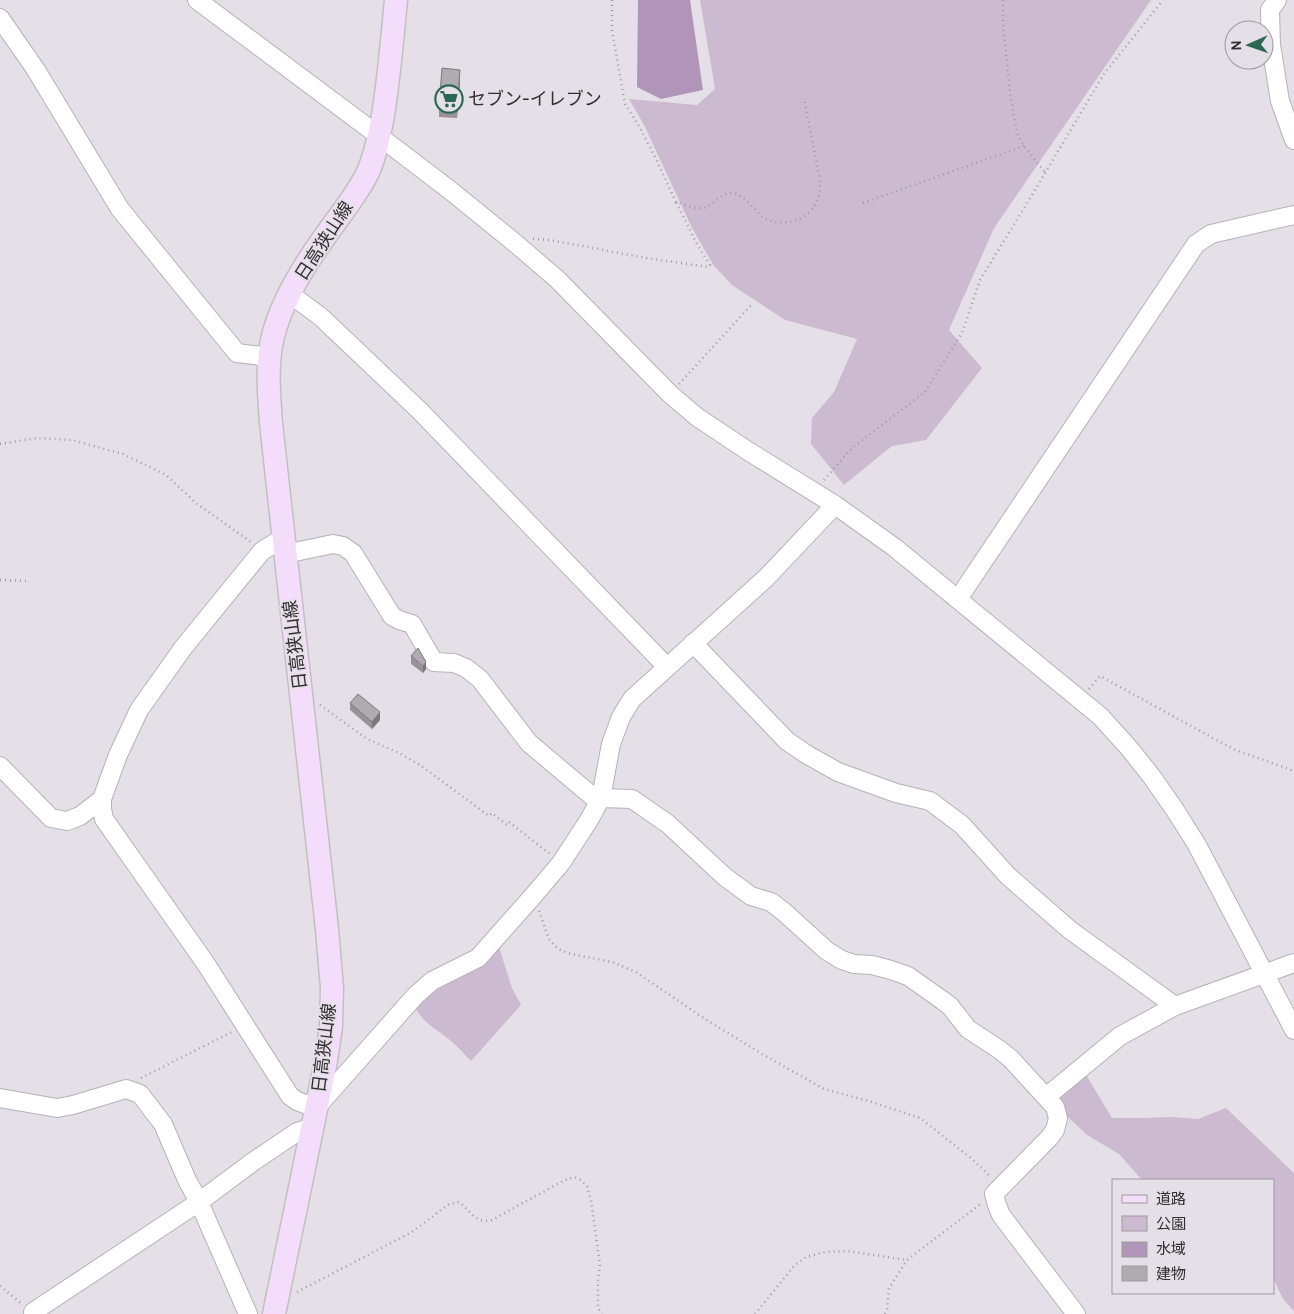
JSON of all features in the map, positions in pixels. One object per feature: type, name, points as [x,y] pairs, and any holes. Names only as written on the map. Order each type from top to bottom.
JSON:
[{"type":"main road","name":"日高狭山線","points":[[276,1306],[326,1061],[331,1026],[332,988],[271,423],[270,357],[279,316],[290,294],[313,254],[355,195],[366,175],[374,154],[379,136],[389,71],[396,0]]},
{"type":"street","points":[[197,0],[379,136],[516,243],[557,279],[670,394],[697,417],[835,505],[894,547],[1100,716],[1129,748],[1176,810],[1197,845],[1294,1030]]},
{"type":"street","points":[[1277,0],[1270,10],[1271,45],[1280,102],[1294,140]]},
{"type":"street","points":[[0,18],[36,70],[120,209],[237,353],[270,357]]},
{"type":"street","points":[[958,599],[1196,244],[1211,234],[1294,215]]},
{"type":"street","points":[[290,294],[321,317],[420,411],[667,667]]},
{"type":"street","points":[[33,1312],[200,1202],[254,1161],[297,1132],[314,1117],[415,996],[432,981],[478,958],[561,863],[589,820],[601,798],[611,744],[621,717],[632,699],[766,578],[835,505]]},
{"type":"street","points":[[314,1117],[290,1096],[206,964],[104,819],[102,799],[118,755],[139,710],[183,648],[262,551],[284,546],[333,544],[343,546],[353,553],[392,616],[412,624],[434,662],[454,663],[466,668],[480,679],[529,743],[592,796],[632,800],[668,824],[725,877],[751,896],[772,902],[827,951],[842,960],[854,964],[872,965],[908,976],[950,1006],[968,1029],[1011,1059],[1055,1107],[1058,1118],[1055,1130],[998,1190],[997,1205],[1000,1215],[1076,1314]]},
{"type":"street","points":[[693,643],[787,741],[838,772],[896,793],[930,801],[962,825],[1008,876],[1070,930],[1175,1006]]},
{"type":"street","points":[[0,766],[51,818],[67,822],[80,816],[102,799]]},
{"type":"street","points":[[1046,1097],[1120,1036],[1175,1006],[1294,963]]},
{"type":"street","points":[[0,1098],[57,1108],[126,1089],[140,1094],[163,1124],[187,1180],[200,1202],[248,1314]]},
{"type":"path","points":[[516,243],[532,239],[550,240],[646,258],[708,267],[710,264],[697,244],[654,155],[625,104],[612,30],[612,0]]},
{"type":"path","points":[[1003,0],[1010,93],[1017,133],[1024,146],[1045,172]]},
{"type":"path","points":[[814,492],[852,448],[924,392],[962,333],[980,280],[1104,74],[1163,0]]},
{"type":"path","points":[[676,202],[698,209],[707,207],[724,194],[736,194],[761,216],[769,220],[789,222],[808,213],[816,205],[820,181],[804,98]]},
{"type":"path","points":[[863,203],[1024,146]]},
{"type":"path","points":[[670,394],[752,304]]},
{"type":"path","points":[[0,444],[37,438],[72,440],[123,454],[166,474],[196,503],[262,551]]},
{"type":"path","points":[[0,580],[27,581]]},
{"type":"path","points":[[1080,700],[1100,676],[1233,750],[1294,771]]},
{"type":"path","points":[[302,704],[319,705],[367,739],[420,765],[489,816],[492,813],[507,825],[509,822],[561,863]]},
{"type":"path","points":[[533,896],[549,939],[558,948],[571,954],[612,962],[636,972],[705,1019],[824,1089],[920,1118],[971,1158],[998,1190],[907,1260],[889,1288],[885,1314]]},
{"type":"path","points":[[132,1091],[136,1081],[246,1026]]},
{"type":"path","points":[[276,1306],[289,1296],[412,1232],[449,1204],[458,1202],[476,1219],[485,1222],[563,1181],[574,1178],[581,1180],[587,1186],[600,1265],[598,1308],[602,1314]]},
{"type":"path","points":[[754,1314],[794,1266],[806,1257],[825,1252],[847,1251],[907,1260]]},
{"type":"path","points":[[0,1286],[33,1312]]},
{"type":"green space","points":[[700,0],[1151,0],[994,228],[949,330],[982,368],[926,440],[892,446],[844,485],[811,444],[812,418],[834,392],[857,339],[785,320],[732,285],[714,266],[692,228],[644,125],[629,99],[697,105],[715,89]]},
{"type":"green space","points":[[499,947],[512,988],[521,1005],[471,1061],[451,1041],[425,1021],[414,1005],[427,992]]},
{"type":"green space","points":[[1085,1073],[1112,1118],[1172,1117],[1198,1119],[1226,1108],[1294,1173],[1294,1311],[1283,1299],[1274,1280],[1274,1179],[1141,1179],[1119,1154],[1087,1135],[1069,1118],[1054,1097],[1072,1087]]},
{"type":"water","points":[[638,0],[690,0],[703,90],[661,99],[637,87]]},
{"type":"building","name":"セブン-イレブン","points":[[442,68],[460,70],[457,108],[439,106]]},
{"type":"building","points":[[418,648],[426,662],[423,666],[411,656]]},
{"type":"building","points":[[358,694],[380,712],[372,722],[350,703]]},
{"type":"place","name":"セブン-イレブン","points":[[449,99]]}]
